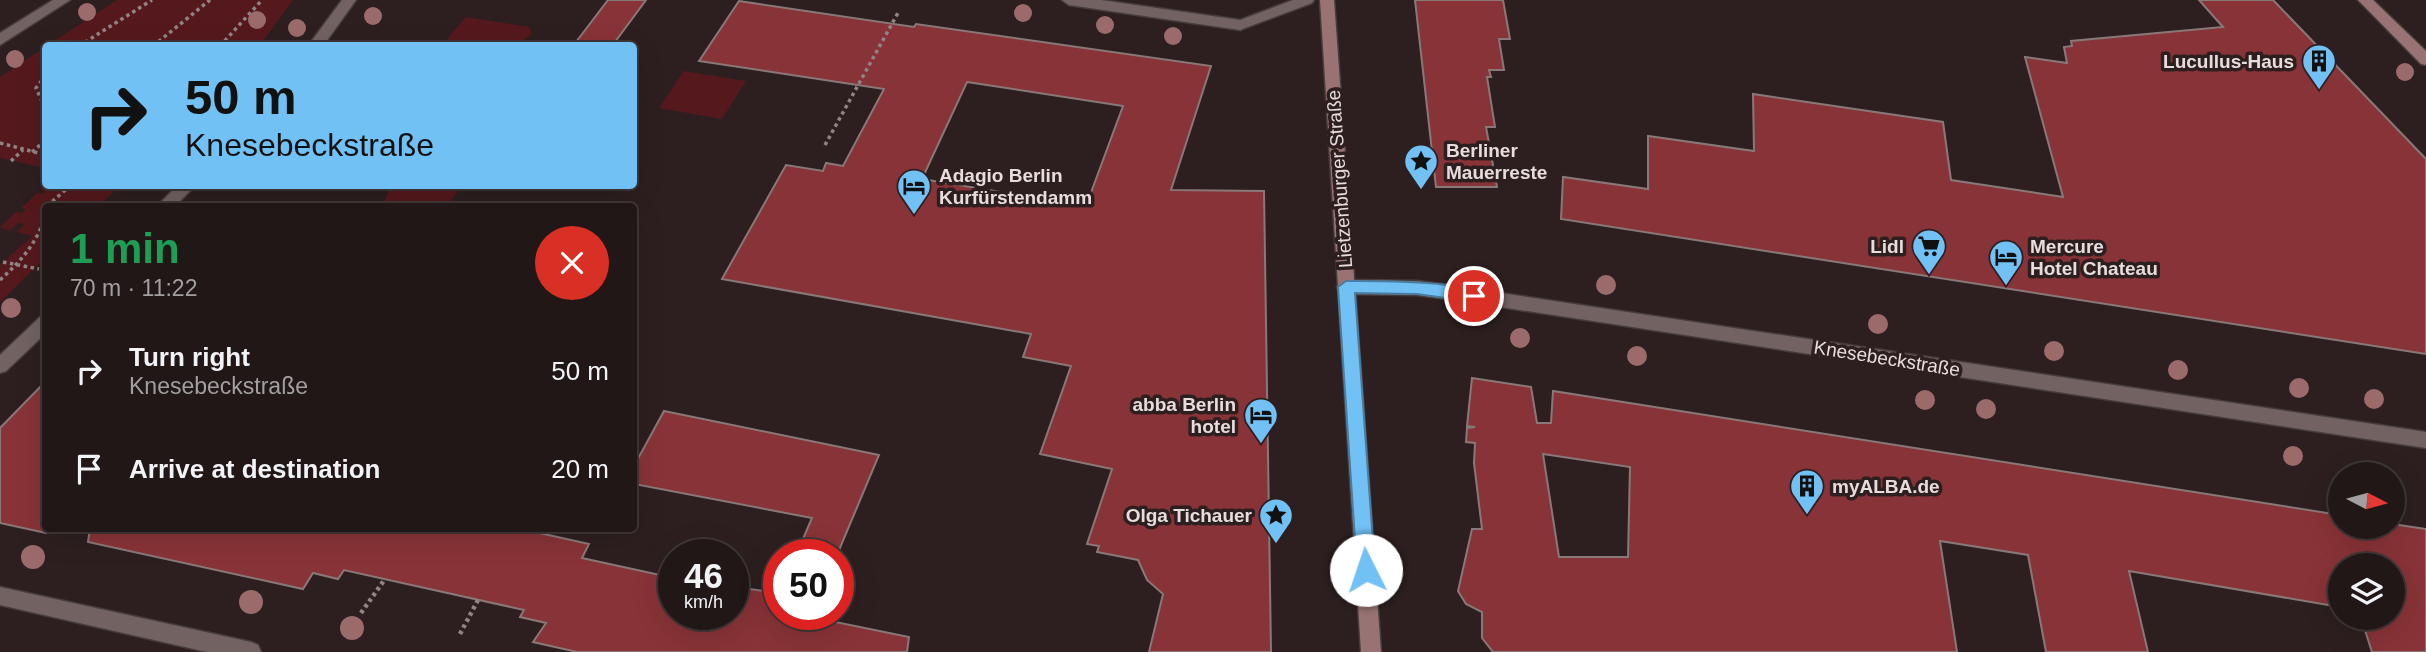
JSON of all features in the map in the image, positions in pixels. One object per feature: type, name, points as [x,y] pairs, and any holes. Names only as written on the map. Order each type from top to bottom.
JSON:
[{"type":"main road","name":"Lietzenburger Straße","points":[[1327,0],[1371,652]]},
{"type":"main road","points":[[2365,0],[2426,60]]},
{"type":"street","points":[[0,40],[63,0]]},
{"type":"street","points":[[318,42],[349,0]]},
{"type":"street","points":[[1069,0],[1240,24],[1307,0]]},
{"type":"street","points":[[168,203],[184,189]]},
{"type":"street","name":"Knesebeckstraße","points":[[1346,287],[1417,288],[1448,292],[2426,440]]},
{"type":"street","points":[[0,366],[42,326]]},
{"type":"street","points":[[0,596],[251,652]]},
{"type":"path","points":[[85,42],[152,0]]},
{"type":"path","points":[[158,42],[210,0]]},
{"type":"path","points":[[224,42],[261,0]]},
{"type":"path","points":[[825,145],[899,11]]},
{"type":"path","points":[[42,81],[36,88],[42,101]]},
{"type":"path","points":[[32,152],[42,143]]},
{"type":"path","points":[[0,144],[42,154]]},
{"type":"path","points":[[11,160],[24,150]]},
{"type":"path","points":[[50,203],[67,189]]},
{"type":"path","points":[[0,280],[31,250],[42,230]]},
{"type":"path","points":[[3,262],[39,269]]},
{"type":"path","points":[[360,613],[385,579]]},
{"type":"path","points":[[460,634],[478,600]]},
{"type":"shaded area","points":[[117,0],[293,0],[262,42],[53,42]]},
{"type":"shaded area","points":[[466,17],[529,27],[532,33],[518,42],[445,42]]},
{"type":"shaded area","points":[[42,49],[42,167],[0,158],[0,77]]},
{"type":"shaded area","points":[[684,71],[746,81],[722,119],[659,108]]},
{"type":"shaded area","points":[[117,189],[101,203],[42,203],[42,261],[0,302],[0,265],[32,236],[17,232],[24,224],[18,223],[10,231],[0,227],[16,212],[22,213],[26,209],[21,208],[37,193],[42,194],[45,191],[41,190]]},
{"type":"shaded area","points":[[390,189],[460,189],[448,203],[383,203]]},
{"type":"building","points":[[608,0],[646,0],[615,42],[576,42]]},
{"type":"building","points":[[1415,0],[1503,0],[1510,39],[1499,39],[1504,70],[1489,70],[1491,77],[1487,77],[1495,127],[1486,127],[1497,187],[1436,187]]},
{"type":"building","points":[[2199,0],[2273,0],[2426,159],[2426,354],[1561,219],[1563,177],[1648,189],[1648,136],[1754,151],[1753,94],[1943,122],[1951,180],[2063,197],[2025,57],[2067,63],[2064,47],[2072,46],[2071,41],[2223,27]]},
{"type":"building","points":[[739,1],[1211,66],[1171,190],[1264,191],[1271,652],[1149,652],[1163,594],[1147,580],[1138,560],[1097,552],[1099,546],[1087,544],[1112,469],[1040,454],[1071,366],[1023,357],[1031,334],[722,279],[786,165],[823,171],[826,163],[843,166],[884,89],[699,61]],"holes":[[[967,82],[1123,106],[1086,206],[922,179]]]},
{"type":"building","points":[[1472,378],[1531,387],[1537,423],[1551,423],[1553,391],[2328,513],[2328,539],[2405,539],[2405,526],[2426,529],[2426,652],[2372,652],[2365,630],[2405,630],[2405,553],[2328,553],[2328,605],[2129,571],[2148,652],[2046,652],[2028,555],[1940,541],[1957,652],[1493,652],[1482,638],[1482,612],[1466,604],[1458,591],[1472,529],[1482,529],[1474,463],[1475,443],[1466,442],[1467,428],[1475,427],[1467,426]],"holes":[[[1543,454],[1630,467],[1628,557],[1559,557]]]},
{"type":"building","points":[[42,385],[42,532],[46,533],[0,523],[0,428]]},
{"type":"building","points":[[664,411],[879,455],[844,539],[803,539],[812,518],[637,485],[637,460]]},
{"type":"building","points":[[89,532],[535,532],[589,544],[582,558],[658,575],[658,630],[749,630],[750,589],[763,591],[763,630],[854,630],[854,626],[909,637],[907,652],[577,652],[533,642],[546,623],[520,617],[524,610],[344,570],[338,579],[313,573],[303,589],[88,542]]},
{"type":"place","name":"Lucullus-Haus","points":[[2319,91]]},
{"type":"place","name":"Berliner Mauerreste","points":[[1421,191]]},
{"type":"place","name":"Adagio Berlin Kurfürstendamm","points":[[914,216]]},
{"type":"place","name":"Lidl","points":[[1929,276]]},
{"type":"place","name":"Mercure Hotel Chateau","points":[[2006,287]]},
{"type":"place","name":"abba Berlin hotel","points":[[1261,445]]},
{"type":"place","name":"myALBA.de","points":[[1807,516]]},
{"type":"place","name":"Olga Tichauer","points":[[1276,545]]},
{"type":"route","points":[[1366,570],[1346,287],[1417,288],[1474,296]]}]
